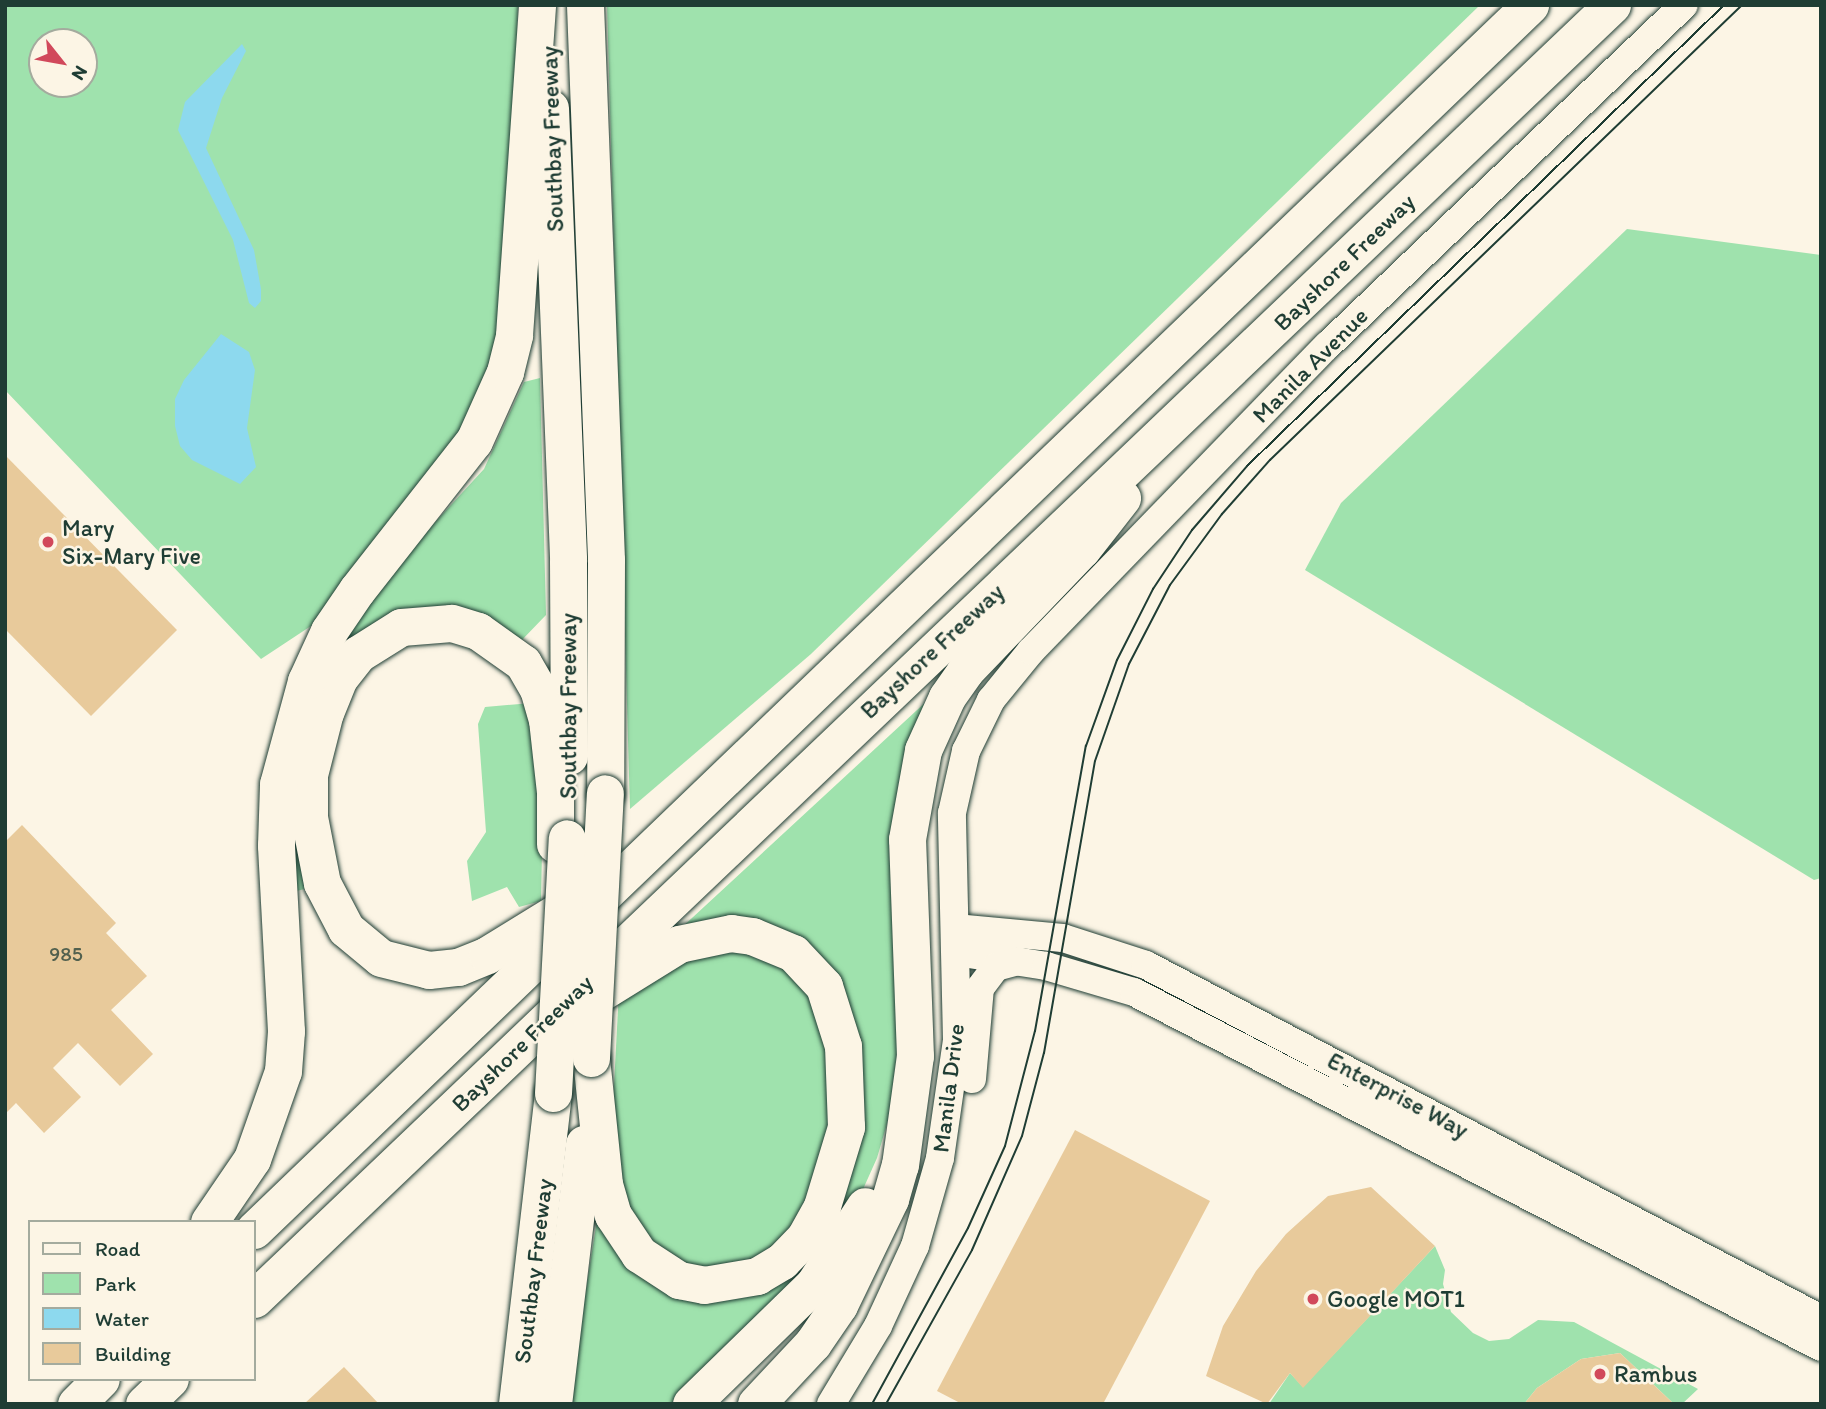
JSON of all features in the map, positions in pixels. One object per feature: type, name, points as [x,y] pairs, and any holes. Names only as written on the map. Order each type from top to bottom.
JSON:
[{"type":"highway","points":[[210,1220],[252,1159],[273,1109],[283,1071],[286,1031],[276,845],[278,785],[306,681],[329,631],[357,590],[474,440],[505,372],[514,335],[537,5]]},
{"type":"highway","name":"Southbay Freeway","points":[[517,1404],[553,1093],[558,1020],[568,561],[546,5]]},
{"type":"highway","name":"Southbay Freeway","points":[[553,1404],[576,1238],[592,1058],[605,793],[606,560],[586,5]]},
{"type":"highway","points":[[256,1228],[627,867],[1530,5]]},
{"type":"highway","name":"Bayshore Freeway","points":[[256,1297],[1612,5]]},
{"type":"highway","points":[[756,1404],[813,1343],[859,1270],[900,1165],[909,1120],[915,1056],[906,839],[915,778],[933,726],[947,697],[985,646],[1082,549],[1202,398]]},
{"type":"highway","points":[[561,841],[547,720],[538,689],[523,663],[486,635],[452,623],[401,627],[358,654],[339,678],[315,746],[309,817],[321,883],[346,929],[366,948],[405,967],[458,967],[512,941],[627,867]]},
{"type":"highway","points":[[524,1042],[649,960],[706,935],[752,936],[793,953],[810,967],[824,986],[843,1046],[846,1126],[822,1206],[805,1237],[782,1261],[757,1276],[704,1285],[678,1280],[639,1254],[613,1215],[604,1184],[592,1058]]},
{"type":"highway","points":[[691,1404],[797,1302],[835,1257],[872,1193],[915,1056]]},
{"type":"highway","points":[[55,1404],[72,1381]]},
{"type":"highway","points":[[76,1404],[99,1381]]},
{"type":"highway","points":[[144,1404],[168,1381]]},
{"type":"street","name":"Manila Avenue","points":[[966,751],[991,699],[1031,650],[1319,354],[1684,5]]},
{"type":"street","name":"Manila Drive","points":[[831,1404],[878,1326],[915,1246],[940,1158],[955,1066],[956,940],[952,813],[966,751]]},
{"type":"street","name":"Enterprise Way","points":[[956,940],[1063,938],[1146,965],[1821,1319]]},
{"type":"street","name":"Enterprise Way","points":[[956,940],[1018,961],[1084,975],[1146,998],[1821,1347]]},
{"type":"street","points":[[940,1158],[961,1135],[973,1072],[980,988],[996,967],[1018,961]]},
{"type":"green space","points":[[5,5],[518,5],[508,292],[476,410],[314,624],[261,659],[5,390]]},
{"type":"green space","points":[[607,5],[1480,5],[811,654],[630,809]]},
{"type":"green space","points":[[1627,229],[1821,255],[1821,878],[1814,880],[1305,570],[1341,503]]},
{"type":"green space","points":[[540,378],[546,615],[520,642],[492,625],[345,653],[309,888],[288,893],[287,786],[315,680],[404,556],[484,469],[524,382]]},
{"type":"green space","points":[[956,674],[941,694],[889,1117],[877,1158],[847,1225],[681,1404],[568,1404],[599,1207],[701,1290],[831,1210],[834,981],[679,930]]},
{"type":"green space","points":[[532,703],[544,751],[541,901],[519,907],[507,887],[472,901],[467,861],[486,832],[478,724],[485,707]]},
{"type":"green space","points":[[730,941],[805,973],[840,1085],[800,1230],[729,1275],[660,1260],[609,1180],[619,991]]},
{"type":"green space","points":[[1435,1246],[1445,1270],[1443,1284],[1451,1312],[1473,1333],[1489,1341],[1509,1339],[1538,1320],[1574,1322],[1698,1389],[1682,1404],[1674,1404],[1620,1353],[1581,1359],[1537,1388],[1524,1404],[1269,1404],[1290,1373],[1303,1387]]},
{"type":"water","points":[[242,44],[246,51],[222,98],[206,148],[254,250],[261,289],[261,301],[255,308],[249,303],[233,240],[178,130],[185,102]]},
{"type":"water","points":[[221,334],[249,352],[255,370],[247,428],[256,467],[240,484],[192,460],[180,446],[175,426],[175,399],[184,380]]},
{"type":"building","name":"Mary Six-Mary Five","points":[[5,455],[177,630],[91,716],[5,629]]},
{"type":"building","points":[[22,825],[116,923],[106,933],[147,976],[111,1010],[153,1054],[120,1086],[78,1043],[53,1068],[81,1097],[44,1133],[16,1103],[5,1114],[5,842]]},
{"type":"building","points":[[1075,1130],[1210,1201],[1103,1404],[962,1404],[937,1391]]},
{"type":"building","name":"Google MOT1","points":[[1371,1187],[1435,1246],[1303,1388],[1290,1373],[1267,1404],[1206,1376],[1223,1326],[1256,1271],[1286,1234],[1328,1196]]},
{"type":"building","name":"Rambus","points":[[1620,1353],[1674,1404],[1524,1404],[1537,1388],[1581,1359]]},
{"type":"building","points":[[344,1367],[379,1404],[304,1404]]},
{"type":"tram line","points":[[872,1404],[968,1228],[1005,1146],[1035,1031],[1086,746],[1117,660],[1153,589],[1192,530],[1247,466],[1724,5]]},
{"type":"tram line","points":[[886,1404],[972,1250],[1022,1136],[1044,1053],[1095,761],[1129,664],[1170,585],[1222,514],[1270,460],[1742,5]]},
{"type":"place","name":"Mary Six-Mary Five","points":[[48,542]]},
{"type":"place","name":"Google MOT1","points":[[1313,1299]]},
{"type":"place","name":"Rambus","points":[[1600,1374]]}]
